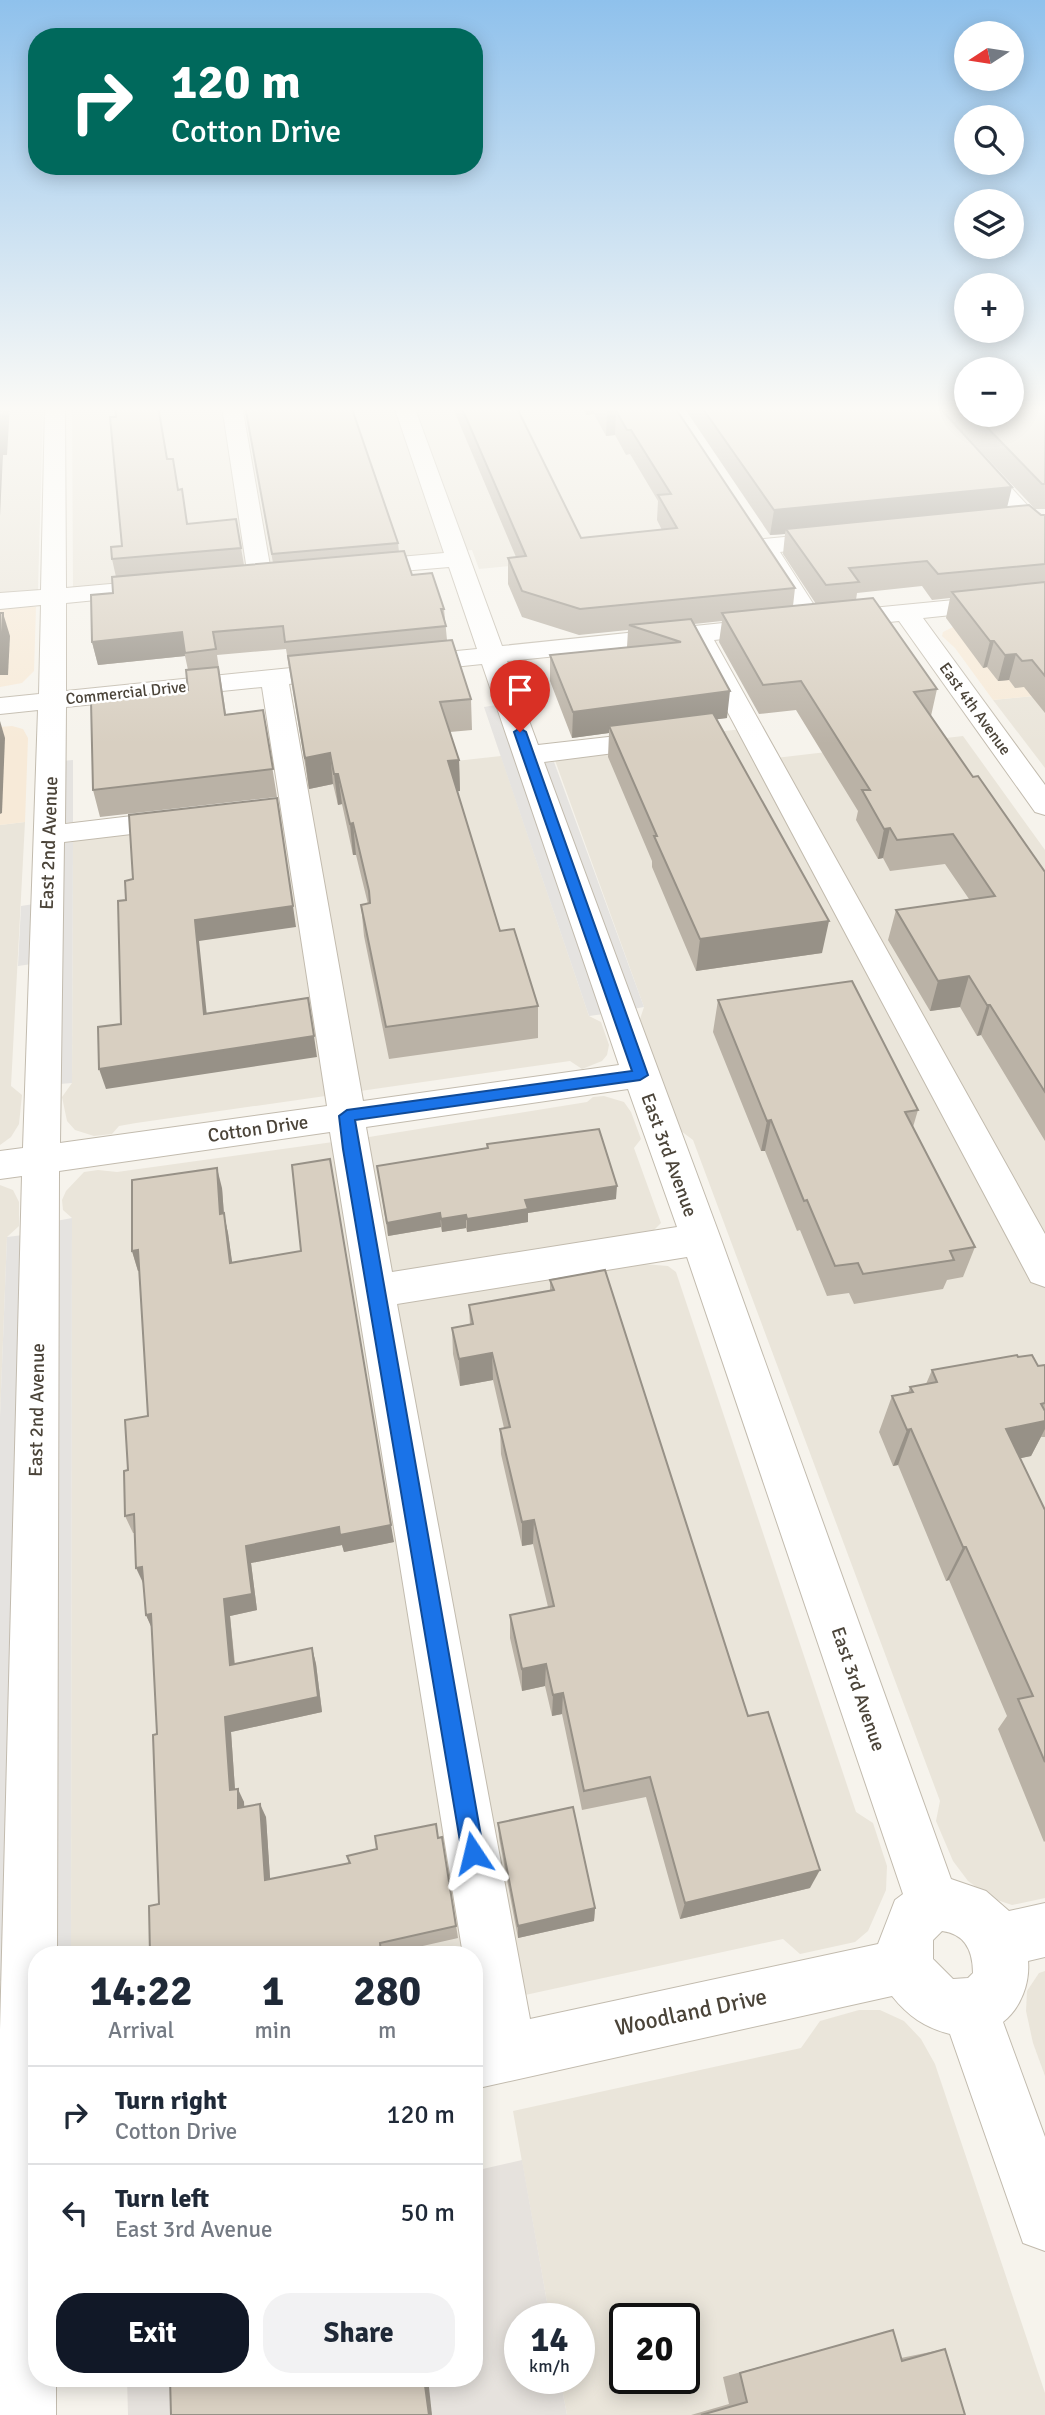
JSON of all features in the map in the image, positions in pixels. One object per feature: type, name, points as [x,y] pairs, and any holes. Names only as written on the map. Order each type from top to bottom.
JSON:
[{"type":"street","name":"East 2nd Avenue","points":[[29,1946],[20,1163],[48,835],[53,519]]},
{"type":"street","points":[[250,519],[260,577]]},
{"type":"street","name":"East 3rd Avenue","points":[[444,519],[640,1075],[701,1239],[933,1904]]},
{"type":"street","points":[[998,523],[1037,519],[1045,537]]},
{"type":"street","points":[[750,525],[812,621]]},
{"type":"street","points":[[764,546],[863,537]]},
{"type":"street","points":[[325,571],[458,559]]},
{"type":"street","points":[[233,580],[286,575]]},
{"type":"street","points":[[0,601],[192,583]]},
{"type":"street","points":[[379,667],[1045,598]]},
{"type":"street","name":"East 4th Avenue","points":[[906,612],[1045,806]]},
{"type":"street","points":[[698,634],[737,730],[1045,1272]]},
{"type":"street","name":"Commercial Drive","points":[[0,706],[327,673]]},
{"type":"street","points":[[274,678],[283,807],[347,1116],[376,1291],[474,1946]]},
{"type":"street","points":[[528,755],[683,737]]},
{"type":"street","points":[[48,835],[204,817]]},
{"type":"street","name":"Cotton Drive","points":[[20,1163],[640,1075]]},
{"type":"street","points":[[376,1291],[701,1239]]},
{"type":"street","points":[[952,1903],[971,1911],[987,1925],[1021,1936],[1002,1965],[998,1986],[987,2000],[970,2009],[951,2008],[933,2000],[917,1985],[907,1965],[903,1945],[908,1927],[918,1912],[933,1904],[952,1903]]},
{"type":"street","name":"Woodland Drive","points":[[491,2056],[907,1965]]},
{"type":"street","points":[[483,2003],[491,2056]]},
{"type":"street","points":[[970,2009],[1045,2221]]},
{"type":"street","name":"East 2nd Avenue","points":[[23,2415],[28,2276]]},
{"type":"shaded area","points":[[0,519],[40,519],[38,590],[0,596]]},
{"type":"shaded area","points":[[73,519],[728,519],[744,544],[479,569],[472,550],[73,588]]},
{"type":"shaded area","points":[[36,607],[34,671],[22,683],[0,687],[0,608]]},
{"type":"shaded area","points":[[953,627],[1045,695],[993,700],[955,648],[942,636],[943,632]]},
{"type":"shaded area","points":[[1045,695],[1045,768],[993,700]]},
{"type":"shaded area","points":[[496,705],[604,1014],[589,1016],[484,707]]},
{"type":"shaded area","points":[[0,727],[23,729],[28,738],[25,822],[0,825]]},
{"type":"shaded area","points":[[750,728],[767,759],[963,736],[1045,850],[1045,1898],[1012,1905],[991,1898],[968,1881],[953,1861],[936,1821],[940,1801],[693,1140],[681,1131],[648,1042],[640,1019],[644,1007],[552,752]]},
{"type":"shaded area","points":[[501,756],[589,1016],[601,1022],[609,1045],[607,1055],[602,1061],[582,1069],[570,1061],[136,1123],[119,1126],[112,1134],[94,1136],[75,1130],[67,1121],[62,1097],[72,1083],[73,832],[295,806],[292,779]]},
{"type":"shaded area","points":[[73,760],[73,822],[62,823],[62,761]]},
{"type":"shaded area","points":[[554,762],[644,1007],[633,1009],[544,763]]},
{"type":"shaded area","points":[[25,822],[11,1086],[22,1095],[19,1124],[11,1137],[0,1145],[0,825]]},
{"type":"shaded area","points":[[73,842],[72,1083],[60,1084],[62,843]]},
{"type":"shaded area","points":[[34,904],[32,964],[18,966],[21,906]]},
{"type":"shaded area","points":[[604,1096],[624,1102],[631,1112],[641,1139],[634,1148],[661,1223],[650,1234],[643,1264],[668,1266],[676,1272],[856,1812],[873,1823],[887,1866],[886,1890],[868,1931],[855,1942],[800,1954],[783,1939],[483,2004],[483,1946],[71,1946],[72,1218],[63,1210],[62,1200],[66,1191],[84,1172],[117,1172],[369,1137],[587,1102],[593,1097]]},
{"type":"shaded area","points":[[0,1185],[13,1190],[19,1202],[19,1226],[7,1237],[0,1417]]},
{"type":"shaded area","points":[[72,1218],[71,1946],[49,1946],[56,1221]]},
{"type":"shaded area","points":[[23,1235],[0,1981],[0,1417],[7,1237]]},
{"type":"shaded area","points":[[1045,1971],[1045,2076],[1033,2043],[1026,2011],[1027,1991],[1039,1973]]},
{"type":"shaded area","points":[[859,2010],[880,2010],[904,2021],[921,2039],[935,2064],[1045,2393],[1045,2415],[567,2415],[563,2394],[595,2394],[595,2303],[547,2303],[513,2111],[801,2048],[820,2021]]},
{"type":"shaded area","points":[[522,2160],[547,2303],[504,2303],[504,2394],[563,2394],[567,2415],[128,2415],[127,2387],[483,2387],[483,2169]]},
{"type":"building","points":[[119,519],[186,519],[187,524],[236,519],[241,548],[112,559],[111,547],[122,546]]},
{"type":"building","points":[[266,519],[390,519],[398,543],[272,554]]},
{"type":"building","points":[[510,519],[571,519],[581,538],[677,528],[672,519],[749,519],[795,588],[580,609],[522,591],[508,558],[526,556]]},
{"type":"building","points":[[890,519],[1045,519],[1045,564],[938,574],[927,561],[849,568],[859,582],[826,585],[786,529]]},
{"type":"building","points":[[404,551],[412,575],[432,573],[444,609],[441,609],[446,626],[285,642],[283,626],[213,632],[216,649],[185,653],[182,632],[92,642],[91,595],[113,593],[112,577]]},
{"type":"building","points":[[1045,582],[1045,676],[1032,660],[1022,661],[1016,654],[1005,655],[994,641],[990,641],[952,592]]},
{"type":"building","points":[[873,598],[937,689],[914,692],[973,777],[978,776],[1045,872],[1045,1092],[969,976],[938,981],[896,910],[995,896],[953,834],[897,840],[890,828],[884,829],[862,790],[870,790],[801,681],[763,685],[722,613]]},
{"type":"building","points":[[0,613],[3,613],[1,651],[0,651]]},
{"type":"building","points":[[691,619],[730,691],[573,712],[550,655],[681,642],[629,625]]},
{"type":"building","points":[[452,640],[471,699],[440,702],[459,760],[448,761],[500,931],[514,929],[538,1006],[386,1027],[361,905],[370,903],[369,891],[353,823],[350,824],[330,753],[305,758],[288,656]]},
{"type":"building","points":[[218,667],[225,715],[263,710],[273,769],[93,790],[91,701],[188,690],[186,670]]},
{"type":"building","points":[[713,713],[829,921],[700,939],[609,726]]},
{"type":"building","points":[[277,798],[293,906],[195,920],[204,1014],[308,998],[314,1036],[99,1069],[98,1027],[121,1024],[118,901],[126,900],[125,881],[133,879],[129,815]]},
{"type":"building","points":[[852,981],[918,1110],[905,1112],[975,1247],[950,1251],[954,1260],[863,1274],[858,1263],[835,1266],[807,1200],[804,1201],[771,1120],[767,1121],[718,1000]]},
{"type":"building","points":[[599,1129],[617,1186],[525,1200],[528,1209],[467,1219],[466,1215],[441,1219],[440,1213],[387,1223],[377,1166],[488,1148],[487,1144]]},
{"type":"building","points":[[330,1159],[391,1525],[340,1535],[339,1527],[246,1546],[252,1594],[224,1599],[230,1665],[312,1648],[318,1697],[225,1717],[230,1790],[238,1789],[238,1808],[260,1804],[265,1880],[350,1863],[347,1856],[377,1849],[375,1836],[436,1824],[438,1838],[442,1837],[456,1926],[380,1943],[380,1946],[150,1946],[149,1906],[159,1904],[153,1735],[157,1734],[151,1614],[146,1615],[142,1567],[136,1568],[134,1514],[125,1516],[124,1471],[128,1470],[125,1420],[148,1416],[138,1250],[132,1251],[132,1180],[217,1168],[220,1214],[224,1213],[230,1263],[301,1251],[292,1165]]},
{"type":"building","points":[[605,1270],[748,1716],[768,1712],[820,1870],[685,1903],[650,1777],[584,1791],[563,1693],[553,1695],[546,1664],[522,1669],[510,1615],[554,1606],[534,1520],[522,1522],[500,1429],[510,1427],[492,1353],[459,1359],[452,1328],[473,1324],[469,1305],[554,1290],[550,1280]]},
{"type":"building","points":[[1017,1355],[1032,1355],[1038,1366],[1045,1365],[1045,1403],[1041,1404],[1045,1411],[1045,1421],[1006,1429],[1045,1510],[1045,1762],[1018,1699],[1033,1696],[911,1429],[907,1430],[892,1396],[913,1392],[910,1387],[937,1382],[932,1370]]},
{"type":"building","points":[[573,1807],[595,1908],[518,1926],[498,1823]]},
{"type":"building","points":[[893,2330],[902,2361],[945,2349],[965,2415],[701,2415],[747,2402],[740,2373]]},
{"type":"building","points":[[170,2387],[425,2387],[429,2415],[171,2415]]},
{"type":"route","points":[[473,1853],[350,1149],[347,1116],[640,1075],[520,732]]}]
